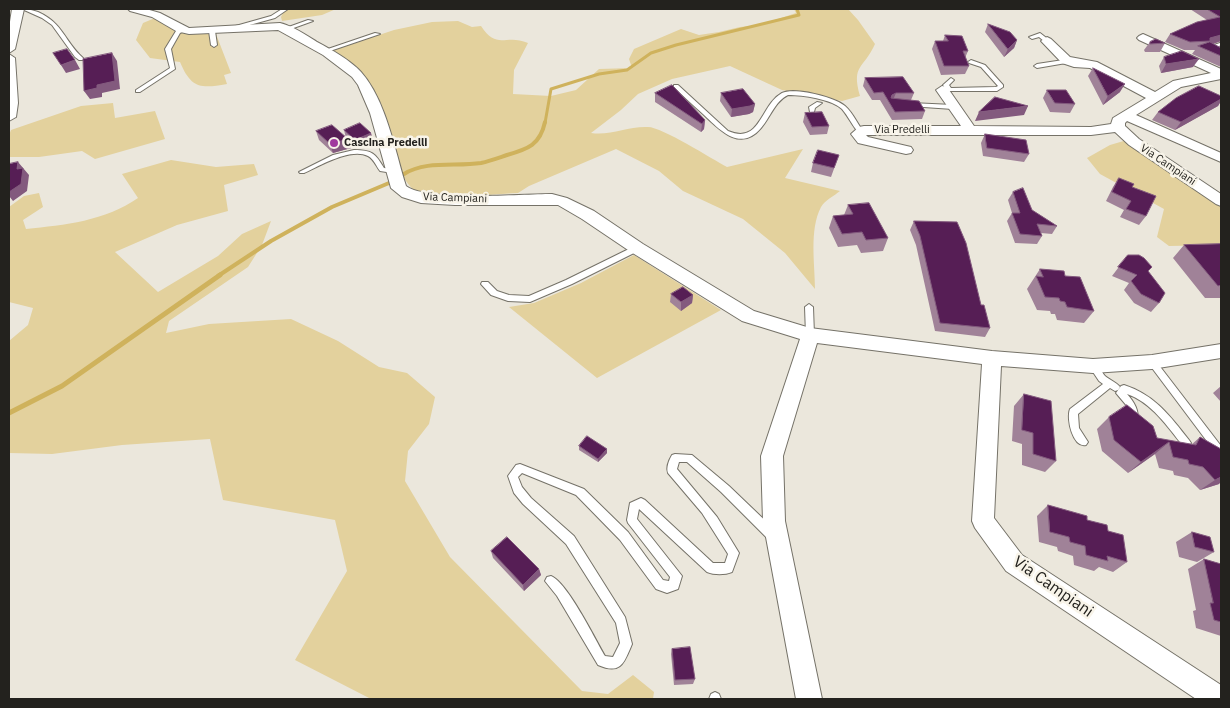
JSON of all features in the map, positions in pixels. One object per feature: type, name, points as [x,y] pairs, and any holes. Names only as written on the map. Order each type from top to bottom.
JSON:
[{"type":"street","points":[[9,49],[18,9]]},
{"type":"street","name":"Via Campiani","points":[[134,9],[156,15],[183,30],[218,35],[274,26],[286,29],[325,52],[356,74],[364,85],[380,121],[399,188],[407,194],[421,198],[455,200],[552,199],[562,201],[588,215],[700,291],[748,316],[810,335],[992,358],[1093,366],[1152,362],[1221,351]]},
{"type":"street","points":[[1143,38],[1221,74]]},
{"type":"street","points":[[1047,41],[1070,62],[1093,64],[1154,97]]},
{"type":"street","points":[[9,58],[11,103],[9,117]]},
{"type":"street","points":[[1122,122],[1154,97],[1177,84],[1221,74]]},
{"type":"street","points":[[947,86],[953,107],[970,130]]},
{"type":"street","points":[[1122,122],[1221,158]]},
{"type":"street","name":"Via Campiani","points":[[1122,122],[1134,142],[1221,201]]},
{"type":"street","name":"Via Predelli","points":[[906,150],[863,140],[858,134],[860,131],[1091,131],[1122,122]]},
{"type":"street","points":[[809,699],[774,521],[772,456],[810,335]]},
{"type":"street","name":"Via Campiani","points":[[992,358],[983,521],[1014,563],[1219,699]]},
{"type":"lane","points":[[25,9],[55,26],[74,53],[81,59]]},
{"type":"lane","points":[[218,35],[264,20],[285,9]]},
{"type":"lane","points":[[286,29],[310,21]]},
{"type":"lane","points":[[138,91],[147,84],[165,76],[173,68],[168,50],[178,32],[183,30]]},
{"type":"lane","points":[[325,52],[377,34]]},
{"type":"lane","points":[[1032,37],[1040,35],[1047,41]]},
{"type":"lane","points":[[1220,45],[1208,48],[1221,56]]},
{"type":"lane","points":[[947,86],[997,89],[1001,86],[983,66],[971,62]]},
{"type":"lane","points":[[1037,66],[1070,62]]},
{"type":"lane","points":[[676,86],[726,132],[739,138],[748,136],[763,122],[782,96],[788,93],[802,93],[823,102],[838,103],[844,108],[860,131]]},
{"type":"lane","points":[[812,111],[812,107],[823,102]]},
{"type":"lane","points":[[903,104],[953,107]]},
{"type":"lane","points":[[302,172],[326,160],[350,153],[363,152],[374,158],[382,170],[393,172]]},
{"type":"lane","points":[[484,284],[494,292],[508,298],[530,299],[637,248]]},
{"type":"lane","points":[[809,307],[810,335]]},
{"type":"lane","points":[[1152,362],[1221,453]]},
{"type":"lane","points":[[1093,366],[1117,388],[1131,405],[1135,416],[1132,424]]},
{"type":"lane","points":[[1083,442],[1074,430],[1072,422],[1073,412],[1117,388],[1131,390],[1145,399],[1172,425],[1186,444]]},
{"type":"lane","points":[[551,581],[560,592],[602,661],[616,663],[626,644],[621,621],[570,540],[527,501],[518,490],[513,476],[520,468],[580,492],[624,536],[660,585],[667,587],[674,584],[676,576],[632,520],[634,506],[641,503],[711,568],[728,568],[734,553],[721,530],[672,470],[675,458],[689,458],[725,489],[778,541]]},
{"type":"shaded area","points":[[285,9],[336,9],[322,15],[282,21],[281,17]]},
{"type":"shaded area","points":[[794,9],[848,9],[858,20],[875,44],[858,72],[860,96],[842,101],[782,90],[730,66],[672,79],[638,94],[591,133],[598,134],[641,127],[655,128],[727,167],[803,149],[785,178],[840,191],[827,200],[817,216],[814,236],[815,289],[785,253],[743,219],[683,191],[659,171],[616,149],[529,186],[518,193],[452,196],[426,194],[416,191],[403,176],[369,84],[331,51],[394,30],[432,22],[458,21],[472,27],[481,26],[492,38],[497,40],[520,40],[528,43],[514,70],[513,94],[551,96],[576,90],[599,69],[632,68],[629,59],[634,49],[681,29],[699,35],[760,25],[796,13]]},
{"type":"shaded area","points":[[155,18],[178,32],[216,34],[231,73],[224,75],[227,84],[198,85],[188,77],[180,62],[150,58],[136,40],[143,23]]},
{"type":"shaded area","points":[[113,103],[115,118],[155,111],[165,139],[95,159],[82,151],[39,157],[9,157],[9,135],[11,130],[81,106]]},
{"type":"shaded area","points":[[1127,140],[1221,204],[1221,247],[1219,245],[1169,246],[1157,237],[1164,209],[1100,174],[1087,158],[1110,145]]},
{"type":"shaded area","points":[[171,160],[216,167],[254,164],[258,175],[224,185],[228,211],[177,225],[115,252],[158,292],[218,256],[242,234],[271,221],[262,245],[248,267],[169,321],[166,333],[209,324],[291,319],[338,341],[379,367],[407,373],[435,397],[429,424],[408,451],[405,481],[450,557],[582,691],[608,694],[633,675],[654,692],[653,699],[371,699],[295,660],[347,571],[335,520],[223,500],[210,439],[122,445],[52,454],[9,453],[9,341],[28,325],[33,308],[9,302],[9,207],[24,196],[39,193],[43,207],[23,220],[26,229],[55,226],[98,217],[125,206],[138,198],[122,174]]},
{"type":"shaded area","points":[[634,255],[721,310],[597,378],[509,307],[534,303],[581,283]]},
{"type":"building","points":[[1207,9],[1221,9],[1221,35],[1210,38],[1210,41],[1190,42],[1170,34],[1197,22],[1220,17]]},
{"type":"building","points":[[988,24],[1010,32],[1017,40],[1008,49]]},
{"type":"building","points":[[945,35],[962,36],[968,51],[963,51],[969,66],[944,66],[935,41],[948,41]]},
{"type":"building","points":[[1156,39],[1165,43],[1150,44],[1150,42]]},
{"type":"building","points":[[1210,42],[1221,48],[1221,56],[1198,46]]},
{"type":"building","points":[[67,49],[75,60],[61,65],[53,53]]},
{"type":"building","points":[[1182,51],[1199,59],[1166,64],[1164,57]]},
{"type":"building","points":[[112,53],[115,81],[97,85],[97,88],[84,91],[83,59]]},
{"type":"building","points":[[1093,68],[1125,84],[1108,96]]},
{"type":"building","points":[[903,77],[914,93],[896,93],[891,98],[919,101],[925,111],[895,112],[883,92],[874,93],[865,78]]},
{"type":"building","points":[[672,85],[705,120],[702,124],[655,93]]},
{"type":"building","points":[[1199,86],[1221,96],[1221,99],[1181,122],[1158,112],[1176,98]]},
{"type":"building","points":[[743,89],[755,104],[732,109],[721,93]]},
{"type":"building","points":[[1047,90],[1066,90],[1075,104],[1055,103]]},
{"type":"building","points":[[995,97],[1028,106],[979,112]]},
{"type":"building","points":[[822,112],[829,126],[812,127],[805,113]]},
{"type":"building","points":[[360,123],[371,133],[355,140],[344,130]]},
{"type":"building","points":[[332,125],[348,139],[330,144],[316,131]]},
{"type":"building","points":[[985,134],[1026,140],[1029,154],[987,148]]},
{"type":"building","points":[[818,150],[839,155],[834,168],[813,163]]},
{"type":"building","points":[[18,162],[17,169],[23,168],[21,184],[9,192],[9,164]]},
{"type":"building","points":[[1119,178],[1134,184],[1132,187],[1156,196],[1146,216],[1126,209],[1131,201],[1112,192]]},
{"type":"building","points":[[1023,188],[1032,210],[1057,226],[1037,224],[1042,236],[1020,234],[1012,213],[1020,213],[1013,192]]},
{"type":"building","points":[[869,203],[888,238],[866,240],[862,232],[842,234],[833,216],[853,214],[848,205]]},
{"type":"building","points":[[914,221],[957,222],[966,243],[981,305],[984,305],[990,328],[940,323],[920,236]]},
{"type":"building","points":[[1221,244],[1221,285],[1218,286],[1184,245]]},
{"type":"building","points":[[1128,255],[1139,255],[1152,267],[1148,271],[1165,293],[1159,303],[1141,294],[1131,281],[1137,275],[1118,267]]},
{"type":"building","points":[[1040,269],[1064,271],[1065,276],[1080,277],[1094,311],[1067,307],[1065,302],[1060,301],[1059,298],[1045,297],[1036,276],[1043,277]]},
{"type":"building","points":[[683,287],[693,295],[681,302],[671,294]]},
{"type":"building","points":[[1024,394],[1051,401],[1056,461],[1033,454],[1033,433],[1022,430]]},
{"type":"building","points":[[1127,405],[1153,426],[1157,438],[1196,445],[1200,437],[1221,449],[1221,477],[1215,480],[1203,467],[1189,464],[1188,460],[1173,457],[1169,442],[1141,462],[1114,440],[1109,417]]},
{"type":"building","points":[[587,436],[607,449],[598,459],[579,446]]},
{"type":"building","points":[[1048,505],[1087,516],[1087,520],[1107,525],[1108,531],[1123,535],[1127,562],[1107,556],[1108,561],[1086,555],[1085,546],[1070,542],[1069,537],[1050,532]]},
{"type":"building","points":[[1192,532],[1210,537],[1214,552],[1195,547]]},
{"type":"building","points":[[507,537],[539,569],[523,585],[491,551]]},
{"type":"building","points":[[1204,559],[1221,564],[1221,622],[1214,620],[1210,603],[1213,603]]},
{"type":"building","points":[[690,647],[695,679],[675,680],[672,649]]},
{"type":"waterway","points":[[545,123],[551,89],[599,74],[627,70],[651,53],[676,45],[799,15],[797,9]]},
{"type":"waterway","points":[[404,174],[431,165],[481,163],[521,151],[536,141],[543,130],[545,122]]},
{"type":"waterway","points":[[218,276],[271,241],[332,207],[389,183]]},
{"type":"waterway","points":[[9,413],[62,386],[220,275]]},
{"type":"place","name":"Cascina Predelli","points":[[334,143]]}]
